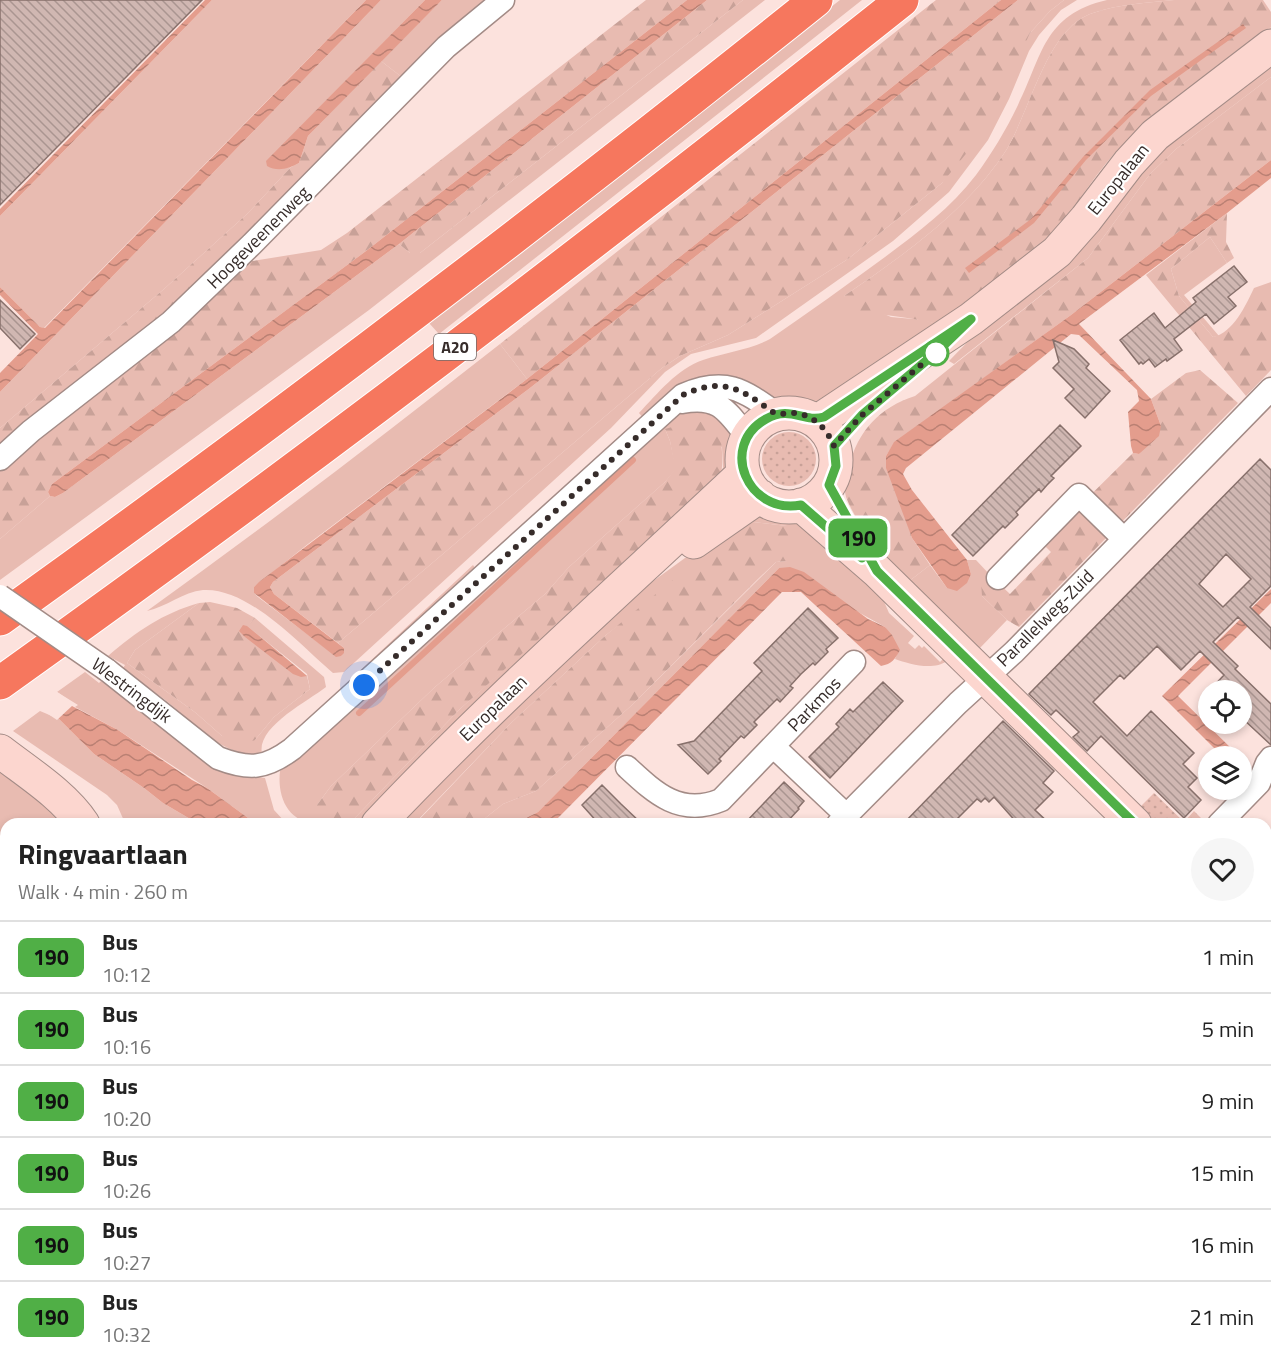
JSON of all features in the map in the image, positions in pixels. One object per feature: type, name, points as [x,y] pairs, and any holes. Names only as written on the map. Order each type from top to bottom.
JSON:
[{"type":"highway","points":[[0,619],[400,325],[816,0]]},
{"type":"highway","name":"A20","points":[[0,683],[140,584],[437,361],[747,123],[902,0]]},
{"type":"main road","name":"Europalaan","points":[[814,420],[824,417],[971,319],[1056,252],[1155,135],[1271,46]]},
{"type":"main road","name":"Europalaan","points":[[834,446],[862,415],[939,350],[971,319]]},
{"type":"main road","points":[[796,413],[814,420],[826,431],[834,446],[836,466],[829,485],[817,497],[801,505],[776,504],[752,485],[742,455],[748,438],[760,423],[777,414],[796,413]]},
{"type":"main road","name":"Europalaan","points":[[384,818],[500,700],[613,597],[752,485]]},
{"type":"main road","points":[[829,485],[877,571]]},
{"type":"main road","points":[[801,505],[877,571],[1129,818]]},
{"type":"main road","points":[[0,751],[41,782],[79,818]]},
{"type":"street","name":"Hoogeveenenweg","points":[[0,459],[31,431],[171,322],[218,278],[446,47],[503,0]]},
{"type":"street","points":[[672,404],[683,395],[715,385],[740,391],[777,414]]},
{"type":"street","name":"Parallelweg-Zuid","points":[[843,818],[1014,652],[1271,389]]},
{"type":"street","points":[[672,404],[695,400],[711,401],[720,405],[728,411],[748,438]]},
{"type":"street","name":"Westringdijk","points":[[0,596],[107,670],[218,758],[235,765],[268,764],[300,742],[672,404]]},
{"type":"street","points":[[998,578],[1079,495],[1124,539]]},
{"type":"street","name":"Parkmos","points":[[627,767],[655,794],[676,802],[706,807],[721,800],[854,662]]},
{"type":"street","name":"Parkmos","points":[[773,746],[841,818]]},
{"type":"street","points":[[1227,818],[1265,789],[1267,763],[1271,758]]},
{"type":"green space","points":[[212,0],[366,0],[44,328],[40,327],[0,287],[0,216]]},
{"type":"green space","points":[[381,0],[425,0],[267,161],[279,169],[291,167],[247,214],[164,289],[0,428],[0,392]]},
{"type":"green space","points":[[442,0],[488,0],[403,78],[381,61]]},
{"type":"green space","points":[[646,0],[687,0],[366,251],[52,484],[48,492],[50,496],[0,539],[0,469],[246,262],[321,250],[347,233]]},
{"type":"green space","points":[[707,0],[743,0],[420,253],[410,253],[399,244]]},
{"type":"green space","points":[[743,0],[765,0],[369,310],[0,580],[0,539],[50,496],[55,497],[63,493],[399,244],[410,253],[420,253]]},
{"type":"green space","points":[[840,0],[862,0],[439,334],[429,323]]},
{"type":"green space","points":[[936,0],[1001,0],[527,379],[500,344]]},
{"type":"green space","points":[[1018,0],[1064,0],[1050,11],[1030,33],[991,117],[974,144],[942,183],[848,259],[728,335],[680,356],[662,368],[338,643],[274,594],[270,587],[273,582],[530,388]]},
{"type":"green space","points":[[1064,0],[1077,0],[1061,10],[1039,35],[1029,51],[1009,99],[988,140],[949,192],[893,241],[756,338],[691,354],[665,372],[611,428],[344,672],[333,673],[273,620],[238,598],[220,592],[196,591],[147,611],[325,479],[500,344],[527,379],[254,587],[254,593],[258,597],[336,656],[341,656],[344,648],[338,643],[662,368],[680,356],[728,335],[848,259],[942,183],[1030,33],[1050,11]]},
{"type":"green space","points":[[1107,0],[1174,0],[1113,8],[1093,13],[1076,22],[1062,36],[1051,54],[1013,138],[987,176],[930,233],[844,296],[891,317],[924,320],[937,324],[1056,229],[1123,145],[1202,79],[1271,27],[1271,35],[1059,234],[835,403],[805,407],[776,403],[751,388],[644,419],[639,413],[668,382],[685,369],[703,360],[754,346],[770,339],[885,257],[945,209],[976,175],[998,141],[1018,105],[1040,54],[1057,27],[1086,7]]},
{"type":"green space","points":[[1174,0],[1263,0],[1271,12],[1271,27],[1141,128],[1114,154],[1064,220],[1042,243],[1014,267],[937,324],[852,310],[844,296],[930,233],[987,176],[1013,138],[1051,54],[1062,36],[1076,22],[1093,13],[1113,8]]},
{"type":"green space","points":[[381,61],[403,78],[204,282],[0,447],[0,428],[164,289],[247,214],[291,167],[299,163],[308,136]]},
{"type":"green space","points":[[1271,61],[1271,77],[1176,149],[1150,174],[1088,258],[954,364],[949,361],[1146,158]]},
{"type":"green space","points":[[1271,77],[1271,160],[1071,315],[894,443],[886,456],[912,538],[930,565],[908,582],[865,531],[846,497],[845,485],[848,470],[853,453],[865,431],[881,414],[915,396],[1088,258],[1150,174],[1176,149]]},
{"type":"green space","points":[[1227,213],[1226,242],[1234,258],[1227,263],[1210,237],[1171,269],[1179,296],[1213,337],[1233,324],[1254,288],[1271,282],[1271,370],[1246,396],[1146,275]]},
{"type":"green space","points":[[1210,237],[1227,263],[1184,295],[1219,336],[1213,337],[1179,296],[1171,269]]},
{"type":"green space","points":[[1200,370],[1238,403],[1019,627],[1007,620],[982,596],[981,581],[991,576],[1010,594],[1051,552],[1042,543],[1133,453],[1139,454],[1161,426],[1151,399],[1186,373]]},
{"type":"green space","points":[[711,408],[734,431],[730,467],[369,818],[355,818],[460,709],[655,536],[723,468],[722,447],[665,429],[676,469],[665,482],[569,567],[545,594],[435,687],[331,786],[317,805],[317,818],[298,818],[292,813],[280,790],[280,771],[676,412]]},
{"type":"green space","points":[[693,421],[708,423],[717,428],[721,437],[722,452],[720,477],[460,709],[355,818],[317,818],[317,805],[331,786],[435,687],[545,594],[569,567],[665,482],[675,469],[670,441],[665,429]]},
{"type":"green space","points":[[789,432],[799,434],[808,440],[814,449],[816,459],[814,469],[808,478],[799,484],[789,486],[779,484],[770,478],[764,469],[762,459],[764,449],[770,440],[779,434]]},
{"type":"green space","points":[[763,510],[805,519],[879,590],[889,613],[914,636],[908,643],[915,649],[919,645],[922,648],[924,646],[940,662],[944,658],[947,661],[928,666],[895,659],[899,650],[885,627],[779,568],[538,812],[526,818],[485,818],[503,804],[536,791],[632,705],[776,562],[787,561],[787,526],[753,522],[606,635],[511,723],[420,818],[399,818],[623,603],[747,513]]},
{"type":"green space","points":[[753,522],[787,526],[793,536],[787,561],[776,562],[632,705],[536,791],[503,804],[485,818],[421,818],[511,723],[606,635],[714,546]]},
{"type":"green space","points":[[967,560],[976,560],[991,576],[982,596],[1007,620],[979,649],[908,582],[930,565],[947,588],[971,574]]},
{"type":"green space","points":[[473,565],[477,571],[350,685],[351,679]]},
{"type":"green space","points":[[210,602],[237,608],[255,618],[248,626],[307,676],[310,689],[274,717],[255,740],[247,743],[230,741],[222,736],[196,713],[127,663],[135,650],[199,603]]},
{"type":"green space","points":[[199,603],[135,650],[127,663],[196,713],[222,736],[255,740],[274,717],[310,689],[307,674],[247,626],[255,618],[324,677],[326,687],[275,725],[262,744],[262,754],[247,754],[234,750],[209,737],[164,699],[122,670],[125,665],[108,656],[150,624]]},
{"type":"green space","points":[[85,672],[161,724],[204,762],[224,772],[265,778],[274,810],[281,818],[248,818],[207,788],[118,730],[75,707],[78,705],[57,692]]},
{"type":"green space","points":[[40,711],[59,719],[94,754],[163,803],[188,818],[123,818],[117,805],[107,795],[13,731]]},
{"type":"green space","points":[[0,768],[61,818],[0,818]]},
{"type":"green space","points":[[1154,793],[1180,818],[1150,818],[1139,808]]},
{"type":"green space","points":[[1194,811],[1201,818],[1188,818]]},
{"type":"water","points":[[205,0],[212,0],[0,216],[0,209]]},
{"type":"water","points":[[366,0],[381,0],[0,392],[0,373],[38,334],[0,295],[0,287],[40,327],[45,328]]},
{"type":"water","points":[[425,0],[442,0],[308,136],[299,163],[283,169],[267,166],[266,161]]},
{"type":"water","points":[[687,0],[707,0],[399,244],[63,493],[55,497],[50,496],[48,492],[52,484],[366,251]]},
{"type":"water","points":[[1001,0],[1018,0],[530,388],[273,582],[270,587],[274,594],[344,648],[341,656],[336,657],[254,593],[254,587],[259,582],[527,379]]},
{"type":"water","points":[[1243,24],[1246,28],[1151,96],[1086,160],[1034,223],[969,273],[965,268],[1031,219],[1083,157],[1150,90]]},
{"type":"water","points":[[1271,160],[1271,178],[1079,324],[1151,399],[1161,426],[1159,436],[1139,454],[1133,453],[1131,446],[1128,412],[1139,401],[1137,390],[1079,335],[1071,334],[906,468],[903,474],[912,490],[967,560],[971,574],[967,583],[957,591],[947,588],[912,538],[886,468],[886,456],[894,442],[1071,315]]},
{"type":"water","points":[[790,567],[804,572],[868,619],[885,627],[900,650],[895,658],[881,666],[801,592],[782,592],[558,818],[526,818],[538,812],[779,568]]},
{"type":"water","points":[[1271,589],[1271,603],[1178,696],[1198,716],[1198,732],[1162,696]]},
{"type":"water","points":[[243,625],[307,676],[301,677],[293,674],[245,637],[239,631]]},
{"type":"water","points":[[0,655],[72,706],[118,730],[207,788],[248,818],[188,818],[163,803],[94,754],[59,719],[0,678]]},
{"type":"water","points":[[1200,734],[1217,734],[1229,746],[1212,746]]},
{"type":"pier","points":[[0,652],[73,703],[72,706],[57,720],[0,682]]},
{"type":"building","points":[[0,0],[202,0],[0,205]]},
{"type":"building","points":[[1234,266],[1247,282],[1228,297],[1236,306],[1214,324],[1206,314],[1174,339],[1182,350],[1167,361],[1166,359],[1155,367],[1149,359],[1139,364],[1120,340],[1154,313],[1165,328],[1196,302],[1193,298]]},
{"type":"building","points":[[0,300],[35,334],[20,349],[0,328]]},
{"type":"building","points":[[1053,340],[1074,349],[1089,364],[1086,368],[1110,391],[1085,418],[1065,398],[1074,389],[1053,368],[1059,362]]},
{"type":"building","points":[[1060,425],[1081,446],[1051,476],[1054,478],[1041,492],[1039,489],[1016,512],[1018,515],[1005,528],[1003,526],[973,556],[952,535]]},
{"type":"building","points":[[1260,459],[1271,470],[1271,586],[1250,607],[1271,628],[1271,649],[1238,617],[1213,642],[1238,666],[1235,669],[1246,680],[1219,680],[1224,675],[1200,651],[1181,670],[1157,646],[1124,679],[1120,675],[1093,702],[1127,736],[1151,711],[1194,753],[1183,764],[1197,778],[1188,787],[1198,797],[1198,800],[1201,800],[1184,818],[1101,736],[1087,751],[1073,737],[1079,732],[1056,710],[1051,715],[1029,694]],"holes":[[[1226,554],[1251,579],[1223,607],[1199,584]]]},
{"type":"building","points":[[808,608],[838,638],[826,649],[828,652],[815,665],[813,663],[790,686],[793,688],[780,702],[777,699],[754,722],[757,725],[744,738],[741,736],[708,774],[678,745],[694,741],[762,671],[754,663]]},
{"type":"building","points":[[883,682],[903,701],[830,778],[809,757],[839,727],[836,724],[850,709],[853,712]]},
{"type":"building","points":[[1252,686],[1271,704],[1271,745],[1252,727]]},
{"type":"building","points":[[1003,721],[1054,771],[1043,783],[1053,792],[1035,810],[1044,818],[1013,818],[994,797],[989,802],[985,798],[981,802],[977,799],[958,818],[909,818]]},
{"type":"building","points":[[784,782],[804,801],[791,818],[750,818]]},
{"type":"building","points":[[602,785],[636,818],[594,818],[582,805]]},
{"type":"waterway","points":[[359,713],[633,460]]},
{"type":"bus line","name":"190","points":[[862,558],[801,505],[776,504],[767,501],[753,490],[742,464],[744,446],[760,423],[777,414],[796,413],[814,420],[824,417],[971,319],[939,350],[862,415],[834,446],[836,466],[829,485],[877,571],[1129,818]]},
{"type":"route","points":[[364,685],[683,395],[715,385],[740,391],[777,414],[796,413],[814,420],[826,431],[834,446],[862,415],[939,350],[936,353]]}]
